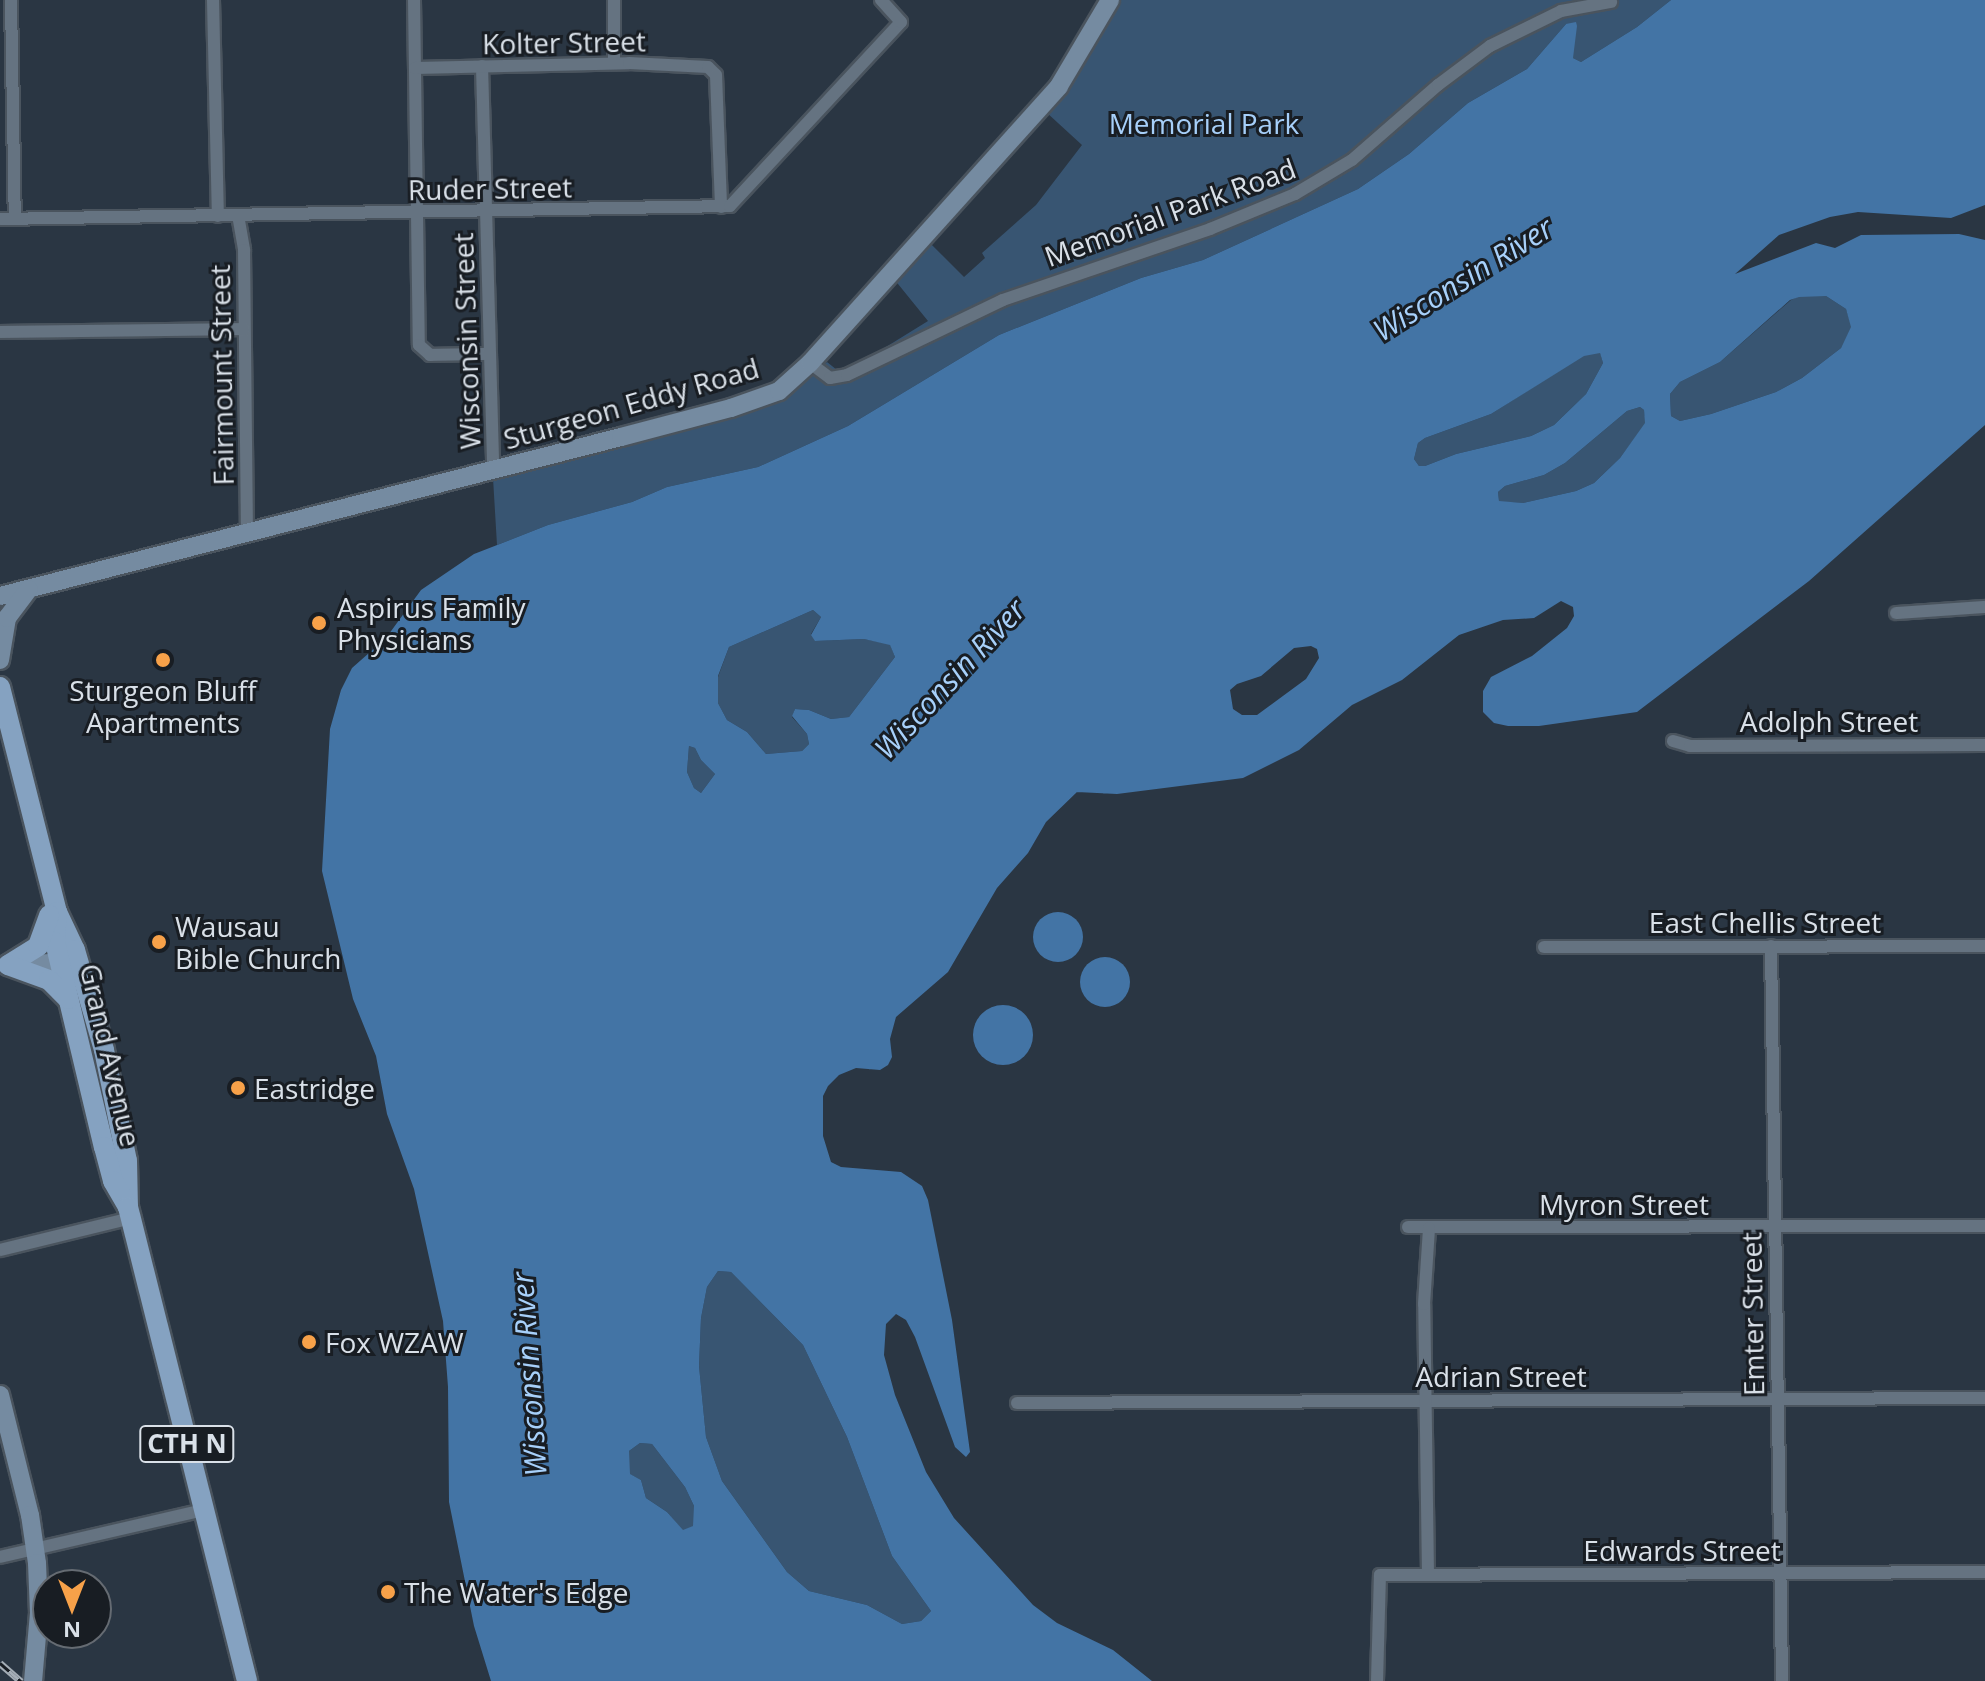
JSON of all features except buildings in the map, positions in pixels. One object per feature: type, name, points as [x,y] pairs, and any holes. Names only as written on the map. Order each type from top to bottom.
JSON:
[{"type":"main road","name":"Grand Avenue","points":[[0,687],[70,962],[117,1106],[127,1166],[130,1213],[247,1681]]},
{"type":"main road","points":[[4,965],[38,946],[56,906]]},
{"type":"main road","name":"Grand Avenue","points":[[70,962],[69,1001],[108,1165],[130,1213]]},
{"type":"main road","points":[[4,965],[49,980],[69,1001]]},
{"type":"street","points":[[11,0],[15,219]]},
{"type":"street","points":[[213,0],[218,216]]},
{"type":"street","points":[[414,0],[421,350],[430,355],[490,354]]},
{"type":"street","points":[[614,0],[614,63]]},
{"type":"street","points":[[721,207],[730,206],[750,186],[901,22],[881,0]]},
{"type":"street","name":"Sturgeon Eddy Road","points":[[0,596],[247,535],[744,404],[783,389],[810,363],[1059,86],[1110,0]]},
{"type":"street","name":"Memorial Park Road","points":[[810,363],[830,378],[847,375],[1003,300],[1197,234],[1295,194],[1352,160],[1438,85],[1490,46],[1561,11],[1611,2]]},
{"type":"street","name":"Kolter Street","points":[[415,68],[614,63],[702,65],[713,69],[718,98],[721,207]]},
{"type":"street","name":"Wisconsin Street","points":[[482,66],[493,470]]},
{"type":"street","name":"Ruder Street","points":[[0,219],[721,207]]},
{"type":"street","name":"Fairmount Street","points":[[238,215],[244,250],[247,535]]},
{"type":"street","points":[[0,332],[244,329]]},
{"type":"street","points":[[0,660],[9,613],[29,589]]},
{"type":"street","points":[[1896,613],[1939,607],[1985,607]]},
{"type":"street","name":"Adolph Street","points":[[1673,741],[1690,746],[1985,745]]},
{"type":"street","name":"Emter Street","points":[[1771,946],[1782,1681]]},
{"type":"street","name":"East Chellis Street","points":[[1544,947],[1985,946]]},
{"type":"street","points":[[4,965],[70,962]]},
{"type":"street","points":[[0,1250],[130,1213]]},
{"type":"street","name":"Myron Street","points":[[1408,1227],[1985,1226]]},
{"type":"street","points":[[1428,1575],[1424,1401],[1429,1228]]},
{"type":"street","points":[[0,1395],[35,1549],[39,1613],[33,1681]]},
{"type":"street","name":"Adrian Street","points":[[1017,1403],[1985,1398]]},
{"type":"street","points":[[0,1557],[204,1510]]},
{"type":"street","name":"Edwards Street","points":[[1377,1681],[1380,1575],[1985,1572]]},
{"type":"green space","name":"Memorial Park","points":[[1118,0],[1671,0],[1637,27],[1581,62],[1573,58],[1566,24],[1527,69],[1468,103],[1409,154],[1358,189],[1203,260],[1141,278],[999,335],[848,426],[758,467],[667,487],[632,502],[548,525],[497,545],[493,478],[793,389],[827,362],[837,370],[860,363],[928,321],[894,279],[929,242],[964,277],[985,258],[982,253],[1036,205],[1082,145],[1046,112],[1082,66]]},
{"type":"green space","points":[[1799,296],[1826,296],[1846,309],[1852,327],[1841,348],[1802,378],[1776,392],[1711,414],[1680,421],[1671,416],[1670,394],[1680,382],[1720,362]]},
{"type":"green space","points":[[1600,352],[1603,363],[1586,394],[1554,425],[1531,436],[1456,454],[1425,466],[1419,466],[1414,459],[1418,443],[1425,438],[1491,414],[1584,355]]},
{"type":"green space","points":[[1640,407],[1644,410],[1646,423],[1620,458],[1594,483],[1576,491],[1523,503],[1499,502],[1498,492],[1505,486],[1544,475],[1565,463],[1627,411]]},
{"type":"green space","points":[[813,610],[821,617],[811,634],[816,641],[864,639],[890,644],[895,657],[849,717],[831,719],[809,710],[795,709],[792,717],[807,734],[809,744],[802,751],[766,754],[747,732],[727,720],[718,703],[718,677],[729,647]]},
{"type":"green space","points":[[689,746],[695,748],[701,760],[715,774],[701,793],[694,788],[687,772]]},
{"type":"green space","points":[[718,1271],[731,1272],[803,1345],[847,1437],[892,1556],[931,1611],[921,1621],[902,1624],[867,1605],[809,1591],[787,1572],[722,1481],[706,1437],[699,1366],[701,1318],[707,1287]]},
{"type":"green space","points":[[640,1443],[652,1444],[685,1487],[694,1506],[694,1526],[683,1531],[667,1512],[646,1498],[641,1480],[629,1474],[629,1451]]},
{"type":"water","name":"Wisconsin River","points":[[1671,0],[1985,0],[1985,205],[1951,218],[1858,212],[1830,217],[1779,235],[1735,274],[1816,243],[1835,248],[1861,235],[1959,234],[1985,240],[1985,425],[1809,581],[1637,712],[1539,726],[1508,726],[1494,723],[1483,712],[1483,691],[1491,677],[1532,656],[1567,628],[1574,616],[1573,607],[1561,601],[1534,618],[1503,620],[1459,635],[1402,680],[1352,705],[1299,750],[1243,778],[1117,794],[1077,792],[1046,822],[1028,853],[997,888],[948,972],[896,1017],[890,1039],[892,1057],[888,1065],[880,1070],[856,1068],[839,1075],[823,1096],[823,1136],[831,1162],[841,1167],[901,1172],[922,1186],[928,1200],[952,1320],[970,1452],[966,1457],[955,1447],[915,1337],[906,1320],[896,1314],[886,1324],[884,1355],[895,1395],[926,1472],[954,1518],[1033,1605],[1057,1623],[1113,1650],[1152,1681],[491,1681],[474,1626],[449,1502],[448,1387],[443,1321],[414,1189],[387,1114],[376,1056],[353,999],[322,871],[330,729],[341,690],[352,668],[386,638],[421,590],[474,554],[548,525],[632,502],[667,487],[758,467],[848,426],[999,335],[1141,278],[1203,260],[1358,189],[1409,154],[1468,103],[1527,69],[1566,24],[1576,22],[1573,58],[1581,62],[1637,27]],"holes":[[[1826,296],[1846,309],[1851,327],[1841,348],[1802,378],[1776,392],[1711,414],[1680,421],[1671,416],[1670,394],[1680,382],[1720,362],[1790,300]],[[1600,353],[1603,363],[1586,394],[1554,425],[1531,436],[1456,454],[1425,466],[1419,466],[1414,459],[1418,443],[1425,438],[1491,414],[1584,356]],[[1640,407],[1644,410],[1645,423],[1620,458],[1594,483],[1576,491],[1523,503],[1499,501],[1498,492],[1505,486],[1544,475],[1565,463],[1627,411]],[[813,610],[821,617],[811,635],[815,641],[864,639],[890,645],[895,657],[849,717],[831,719],[809,710],[795,709],[792,716],[807,734],[809,744],[802,751],[766,754],[747,732],[727,720],[718,703],[718,676],[729,647]],[[1311,646],[1317,649],[1319,658],[1306,679],[1257,715],[1242,715],[1233,709],[1230,690],[1237,684],[1261,676],[1294,648]],[[689,746],[695,748],[701,760],[715,774],[701,793],[694,788],[687,772]],[[718,1271],[731,1272],[803,1345],[847,1437],[892,1556],[931,1611],[921,1621],[902,1624],[867,1605],[809,1591],[787,1572],[722,1481],[706,1437],[699,1366],[701,1318],[707,1287]],[[640,1443],[652,1444],[685,1487],[694,1506],[693,1526],[683,1530],[667,1512],[646,1498],[641,1480],[630,1474],[629,1451]]]},
{"type":"water","points":[[1058,912],[1076,919],[1083,937],[1076,955],[1058,962],[1040,955],[1033,937],[1040,919]]},
{"type":"water","points":[[1105,957],[1123,964],[1130,982],[1123,1000],[1105,1007],[1087,1000],[1080,982],[1087,964]]},
{"type":"water","points":[[1003,1005],[1025,1013],[1033,1035],[1025,1057],[1003,1065],[981,1057],[973,1035],[981,1013]]},
{"type":"railway","points":[[0,1663],[21,1681]]},
{"type":"place","name":"Aspirus Family Physicians","points":[[319,623]]},
{"type":"place","name":"Sturgeon Bluff Apartments","points":[[163,660]]},
{"type":"place","name":"Wausau Bible Church","points":[[159,942]]},
{"type":"place","name":"Eastridge","points":[[238,1088]]},
{"type":"place","name":"Fox WZAW","points":[[309,1342]]},
{"type":"place","name":"The Water's Edge","points":[[388,1592]]}]
